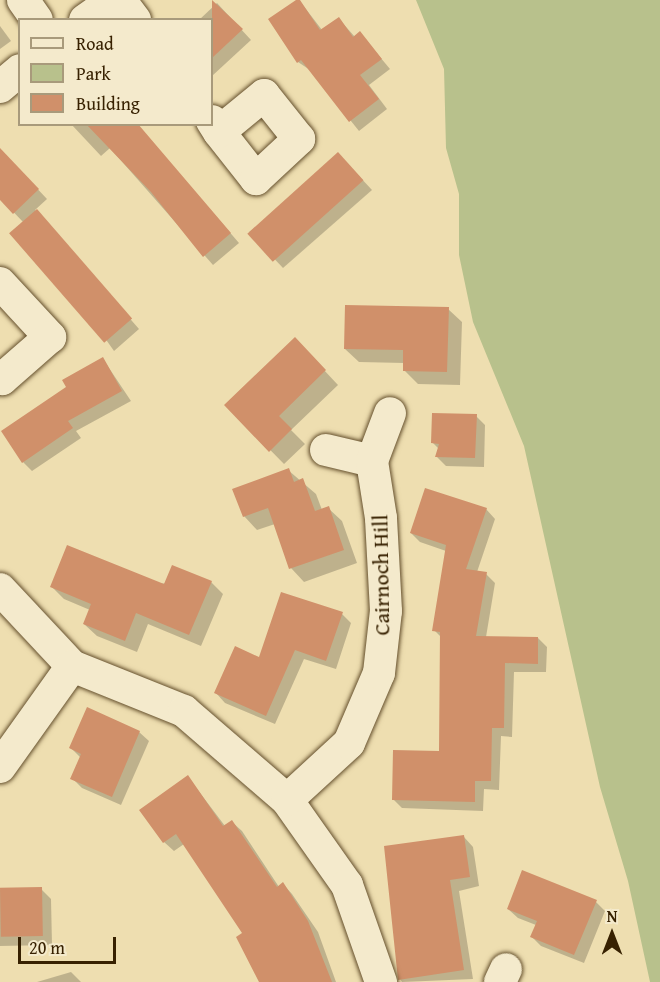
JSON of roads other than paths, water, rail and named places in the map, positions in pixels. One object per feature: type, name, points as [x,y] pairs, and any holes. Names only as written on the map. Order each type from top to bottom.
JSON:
[{"type":"street","points":[[23,0],[36,18]]},
{"type":"street","points":[[88,18],[114,0]]},
{"type":"street","points":[[120,0],[134,18]]},
{"type":"street","points":[[0,87],[18,72]]},
{"type":"street","points":[[0,377],[2,380],[50,337],[1,287]]},
{"type":"street","name":"Cairnoch Hill","points":[[287,800],[349,742],[379,673],[386,611],[381,518],[372,461],[390,413]]},
{"type":"street","points":[[326,450],[372,461]]},
{"type":"street","points":[[0,589],[72,666],[184,711],[287,800],[347,885],[381,982]]},
{"type":"street","points":[[0,767],[72,666]]}]
